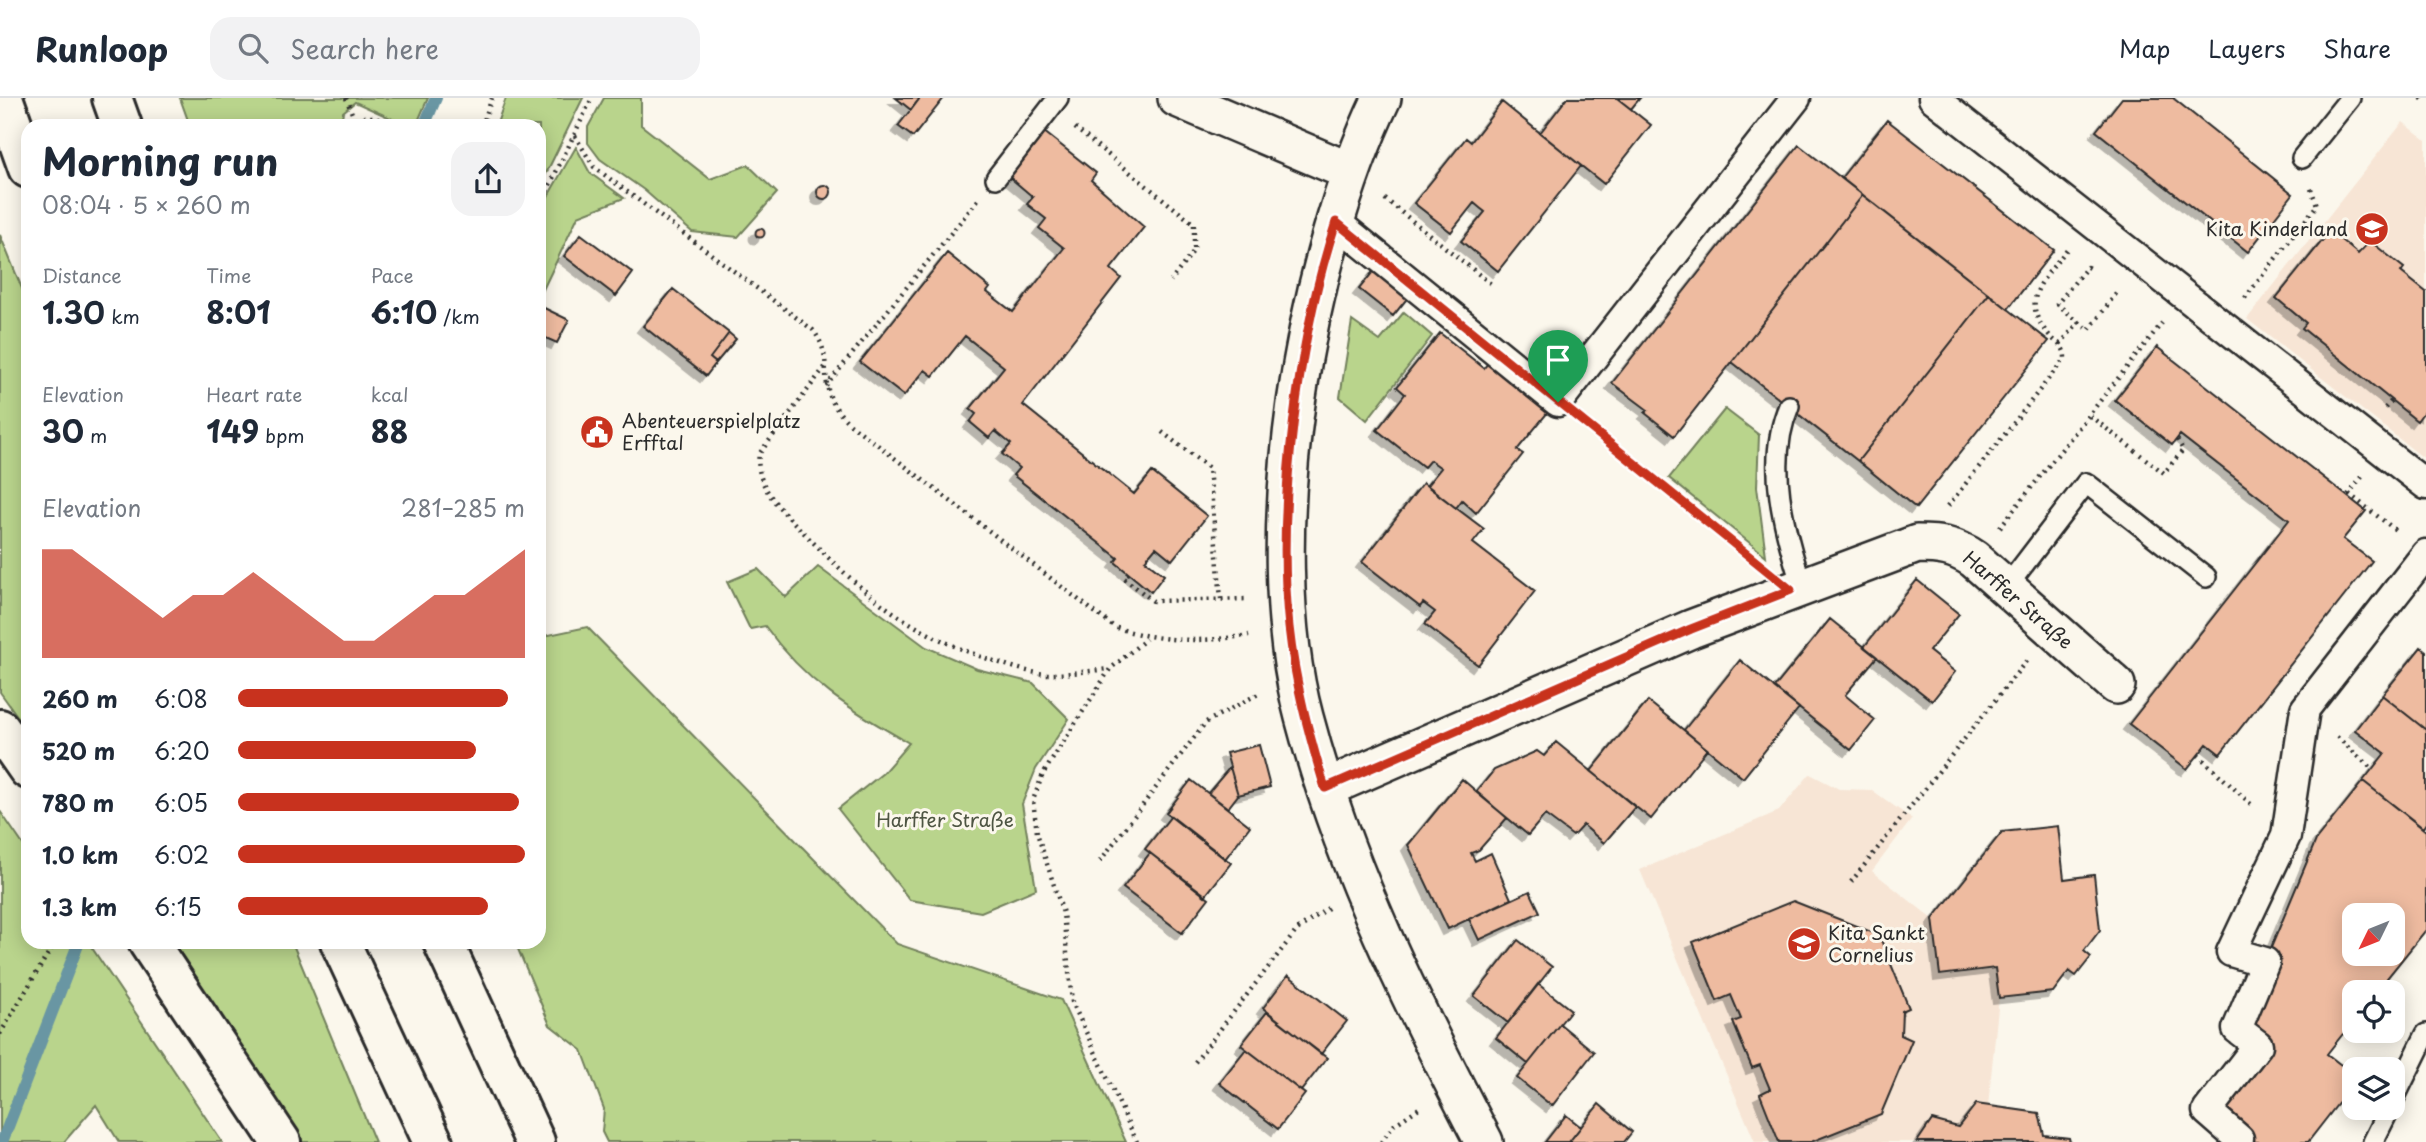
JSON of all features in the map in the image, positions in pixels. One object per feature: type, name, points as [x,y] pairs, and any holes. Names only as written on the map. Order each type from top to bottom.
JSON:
[{"type":"highway","points":[[3,98],[21,149]]},
{"type":"highway","points":[[112,98],[120,119]]},
{"type":"highway","points":[[0,729],[21,759]]},
{"type":"highway","points":[[153,949],[281,1142]]},
{"type":"highway","points":[[344,949],[433,1142]]},
{"type":"highway","points":[[446,949],[535,1142]]},
{"type":"street","points":[[1177,98],[1351,172]]},
{"type":"street","points":[[1382,98],[1351,172],[1310,318],[1290,465],[1287,598],[1303,714],[1325,788],[1384,943],[1484,1142]]},
{"type":"street","points":[[1336,222],[1558,402],[1796,98]]},
{"type":"street","points":[[1933,98],[2426,485]]},
{"type":"street","name":"Harffer Straße","points":[[1325,788],[1691,629],[1917,544],[1941,544],[1960,549],[2116,685]]},
{"type":"street","points":[[2237,1142],[2239,1139],[2207,1111],[2258,1045],[2238,1029],[2265,962],[2231,952],[2286,836],[2305,709],[2417,546]]},
{"type":"lane","points":[[2302,158],[2350,98]]},
{"type":"lane","points":[[996,177],[1054,103]]},
{"type":"lane","points":[[1789,406],[1781,426],[1781,489],[1786,537],[1797,588]]},
{"type":"lane","points":[[2005,589],[2086,483],[2206,577]]},
{"type":"lane","points":[[2405,1077],[2426,1034]]},
{"type":"lane","points":[[2373,1142],[2384,1120]]},
{"type":"path","points":[[346,98],[352,119]]},
{"type":"path","points":[[484,119],[492,98]]},
{"type":"path","points":[[546,193],[576,136],[592,98]]},
{"type":"path","points":[[2421,98],[2426,102]]},
{"type":"path","points":[[1054,103],[1194,224],[1194,250],[1171,281]]},
{"type":"path","points":[[360,119],[378,119]]},
{"type":"path","points":[[576,136],[594,167],[813,330],[822,342],[826,386],[837,411],[1114,626],[1147,638],[1197,641],[1232,638]]},
{"type":"path","points":[[2224,326],[2317,205],[2301,165],[2302,158]]},
{"type":"path","points":[[1351,172],[1491,284]]},
{"type":"path","points":[[826,386],[996,177]]},
{"type":"path","points":[[1941,544],[1942,513],[2065,358],[2065,350],[2039,321],[2033,305],[2033,294],[2088,220]]},
{"type":"path","points":[[2098,275],[2087,267],[2057,304],[2089,330],[2119,292],[2108,283]]},
{"type":"path","points":[[1997,530],[2184,295]]},
{"type":"path","points":[[2060,344],[2079,322]]},
{"type":"path","points":[[826,366],[759,454],[756,471],[767,492],[786,514],[877,604],[928,635],[1006,665],[1048,674],[1110,669]]},
{"type":"path","points":[[1558,402],[1797,588]]},
{"type":"path","points":[[2089,415],[2164,473],[2183,450],[2177,439]]},
{"type":"path","points":[[1161,432],[1209,468],[1221,599]]},
{"type":"path","points":[[2349,493],[2417,546]]},
{"type":"path","points":[[1128,573],[1124,578],[1153,601],[1287,598]]},
{"type":"path","points":[[1851,883],[2052,629]]},
{"type":"path","points":[[1137,1142],[1072,1002],[1063,913],[1037,833],[1033,800],[1043,774],[1110,669],[1147,638]]},
{"type":"path","points":[[1100,861],[1206,722],[1296,673]]},
{"type":"path","points":[[2198,755],[2286,836]]},
{"type":"path","points":[[1195,1062],[1297,930],[1362,884]]},
{"type":"path","points":[[0,1034],[51,949]]},
{"type":"path","points":[[1381,1142],[1394,1125],[1454,1084]]},
{"type":"shaded area","name":"Kita Kinderland","points":[[2403,122],[2426,140],[2426,460],[2247,319]]},
{"type":"shaded area","name":"Kita Sankt Cornelius","points":[[1810,774],[1839,789],[1872,790],[1912,819],[1872,871],[1933,919],[1940,975],[1995,968],[1999,998],[1988,1106],[1958,1127],[1932,1120],[1917,1142],[1755,1142],[1640,870],[1779,811]]},
{"type":"green space","points":[[180,98],[428,98],[419,119],[393,119],[355,102],[343,112],[342,119],[188,119]]},
{"type":"green space","points":[[506,98],[583,98],[546,174],[546,119],[498,119]]},
{"type":"green space","points":[[604,98],[641,98],[641,125],[710,179],[748,165],[777,193],[738,237],[692,232],[644,190],[600,159],[588,143],[588,127]]},
{"type":"green space","points":[[576,147],[590,173],[624,198],[578,216],[546,283],[546,200]]},
{"type":"green space","points":[[0,235],[21,286],[21,721],[0,692]]},
{"type":"green space","points":[[1404,312],[1432,336],[1367,420],[1340,397],[1352,321],[1380,341]]},
{"type":"green space","points":[[1725,409],[1759,435],[1757,487],[1766,556],[1669,478]]},
{"type":"green space","name":"Harffer Straße","points":[[818,567],[926,647],[977,669],[1033,683],[1069,719],[1036,769],[1022,804],[1036,889],[981,912],[910,900],[838,809],[883,773],[909,743],[830,693],[796,664],[765,626],[750,629],[727,582],[758,569],[786,597]]},
{"type":"green space","points":[[587,627],[897,944],[1061,1000],[1126,1142],[607,1142],[602,1132],[604,1109],[582,1050],[550,1025],[518,949],[546,949],[546,636]]},
{"type":"green space","points":[[0,811],[21,842],[21,949],[93,949],[222,1142],[119,1142],[96,1105],[64,1142],[0,1142]]},
{"type":"green space","points":[[173,949],[295,949],[375,1142],[301,1142]]},
{"type":"building","points":[[896,98],[920,98],[911,110]]},
{"type":"building","points":[[920,98],[944,98],[913,137],[898,126]]},
{"type":"building","points":[[1567,98],[1617,98],[1651,125],[1604,184],[1540,133]]},
{"type":"building","points":[[1617,98],[1640,98],[1631,109]]},
{"type":"building","points":[[2122,98],[2173,98],[2293,194],[2248,252],[2096,131]]},
{"type":"building","points":[[1502,102],[1581,166],[1498,271],[1461,241],[1485,212],[1474,203],[1451,232],[1414,203],[1466,138],[1471,142]]},
{"type":"building","points":[[1887,120],[2054,250],[2008,309],[1841,178]]},
{"type":"building","points":[[1043,131],[1096,173],[1091,180],[1144,227],[1111,269],[1121,278],[1023,405],[1134,494],[1152,472],[1207,516],[1172,560],[1156,547],[1145,560],[1164,575],[1151,592],[1115,562],[1118,558],[1013,475],[1019,468],[1002,454],[1011,444],[995,431],[989,438],[970,422],[976,414],[970,409],[1004,367],[965,336],[933,376],[925,370],[904,396],[860,362],[947,253],[990,288],[987,292],[1013,312],[1064,248],[1039,228],[1046,219],[1027,204],[1033,197],[1007,175]]},
{"type":"building","points":[[1799,145],[1863,195],[1674,436],[1645,413],[1648,410],[1612,383]]},
{"type":"building","points":[[824,185],[829,187],[829,197],[824,199],[819,197],[817,192],[819,187]]},
{"type":"building","points":[[1863,195],[1989,294],[1858,461],[1732,362]]},
{"type":"building","points":[[760,229],[764,233],[760,237],[756,233]]},
{"type":"building","points":[[2330,231],[2358,254],[2370,241],[2404,268],[2401,272],[2426,292],[2426,415],[2423,413],[2417,421],[2302,328],[2306,323],[2276,298]]},
{"type":"building","points":[[581,234],[633,273],[616,296],[564,256]]},
{"type":"building","points":[[1376,268],[1410,295],[1393,316],[1359,289]]},
{"type":"building","points":[[673,289],[729,333],[710,358],[716,363],[706,376],[643,326]]},
{"type":"building","points":[[1989,294],[2049,341],[1916,508],[1858,461]]},
{"type":"building","points":[[546,309],[569,320],[557,343],[546,338]]},
{"type":"building","points":[[729,333],[736,339],[716,363],[710,358]]},
{"type":"building","points":[[1440,333],[1484,368],[1488,363],[1549,411],[1517,450],[1523,454],[1476,513],[1462,500],[1456,508],[1427,485],[1441,468],[1430,460],[1424,467],[1377,430],[1405,394],[1397,387]]},
{"type":"building","points":[[2157,347],[2366,511],[2343,539],[2372,561],[2220,754],[2207,744],[2187,769],[2129,724],[2289,520],[2180,435],[2172,445],[2115,400]]},
{"type":"building","points":[[1423,483],[1484,529],[1473,543],[1535,591],[1478,665],[1425,624],[1435,612],[1423,603],[1420,607],[1362,562]]},
{"type":"building","points":[[1917,580],[1959,614],[1929,651],[1955,672],[1932,701],[1864,647]]},
{"type":"building","points":[[1830,619],[1877,657],[1845,695],[1875,720],[1851,750],[1774,688]]},
{"type":"building","points":[[2421,647],[2426,651],[2426,730],[2382,695]]},
{"type":"building","points":[[1740,660],[1799,708],[1743,778],[1684,730]]},
{"type":"building","points":[[2382,695],[2426,730],[2426,823],[2423,828],[2363,781],[2385,753],[2355,730]]},
{"type":"building","points":[[1648,701],[1707,749],[1651,819],[1591,771]]},
{"type":"building","points":[[1556,742],[1635,807],[1604,843],[1583,825],[1573,836],[1545,815],[1528,835],[1476,792],[1494,770],[1537,751],[1544,756]]},
{"type":"building","points":[[1259,745],[1270,787],[1238,795],[1226,753]]},
{"type":"building","points":[[1230,767],[1238,795],[1228,808],[1208,793]]},
{"type":"building","points":[[1462,779],[1507,818],[1479,850],[1471,853],[1475,861],[1491,853],[1511,899],[1448,929],[1408,845]]},
{"type":"building","points":[[1191,780],[1250,826],[1225,859],[1166,813]]},
{"type":"building","points":[[2363,781],[2426,831],[2426,930],[2405,956],[2405,903],[2342,903],[2342,966],[2397,966],[2386,980],[2342,980],[2342,1035],[2327,1054],[2342,1066],[2342,1098],[2308,1142],[2243,1142],[2207,1111],[2258,1045],[2237,1029],[2316,840]]},
{"type":"building","points":[[1171,816],[1231,863],[1205,896],[1145,849]]},
{"type":"building","points":[[2058,826],[2064,879],[2094,875],[2100,930],[2084,951],[2091,957],[2076,976],[2069,971],[2053,992],[1999,998],[1995,968],[1940,975],[1933,919],[2002,832]]},
{"type":"building","points":[[1150,853],[1209,898],[1182,933],[1123,888]]},
{"type":"building","points":[[1530,891],[1540,912],[1479,940],[1469,919]]},
{"type":"building","points":[[1793,901],[1879,935],[1909,1008],[1902,1011],[1901,1035],[1912,1040],[1881,1114],[1811,1142],[1779,1142],[1760,1094],[1770,1089],[1760,1065],[1752,1068],[1733,1022],[1741,1019],[1731,995],[1717,1001],[1693,942]]},
{"type":"building","points":[[1518,940],[1552,967],[1508,1023],[1474,996]]},
{"type":"building","points":[[1288,975],[1347,1021],[1321,1054],[1263,1008]]},
{"type":"building","points":[[1538,984],[1571,1010],[1528,1064],[1496,1038]]},
{"type":"building","points":[[1267,1012],[1327,1058],[1301,1091],[1241,1045]]},
{"type":"building","points":[[1560,1024],[1594,1052],[1552,1106],[1517,1078]]},
{"type":"building","points":[[1246,1049],[1305,1094],[1278,1129],[1219,1083]]},
{"type":"building","points":[[1599,1104],[1632,1132],[1624,1142],[1569,1142]]},
{"type":"building","points":[[1976,1104],[2039,1113],[2044,1135],[2069,1138],[2070,1142],[1917,1142],[1932,1120],[1958,1127]]},
{"type":"building","points":[[1566,1115],[1581,1127],[1569,1142],[1545,1142]]},
{"type":"waterway","points":[[427,119],[436,98]]},
{"type":"waterway","points":[[2,1142],[76,949]]},
{"type":"place","name":"Kita Kinderland","points":[[2372,229]]},
{"type":"place","name":"Abenteuerspielplatz Erfftal","points":[[597,432]]},
{"type":"place","name":"Kita Sankt Cornelius","points":[[1804,944]]},
{"type":"route","points":[[1336,222],[1558,402],[1791,590],[1691,629],[1325,788],[1303,714],[1289,628],[1286,573],[1290,465],[1302,370],[1322,264],[1336,222]]}]
